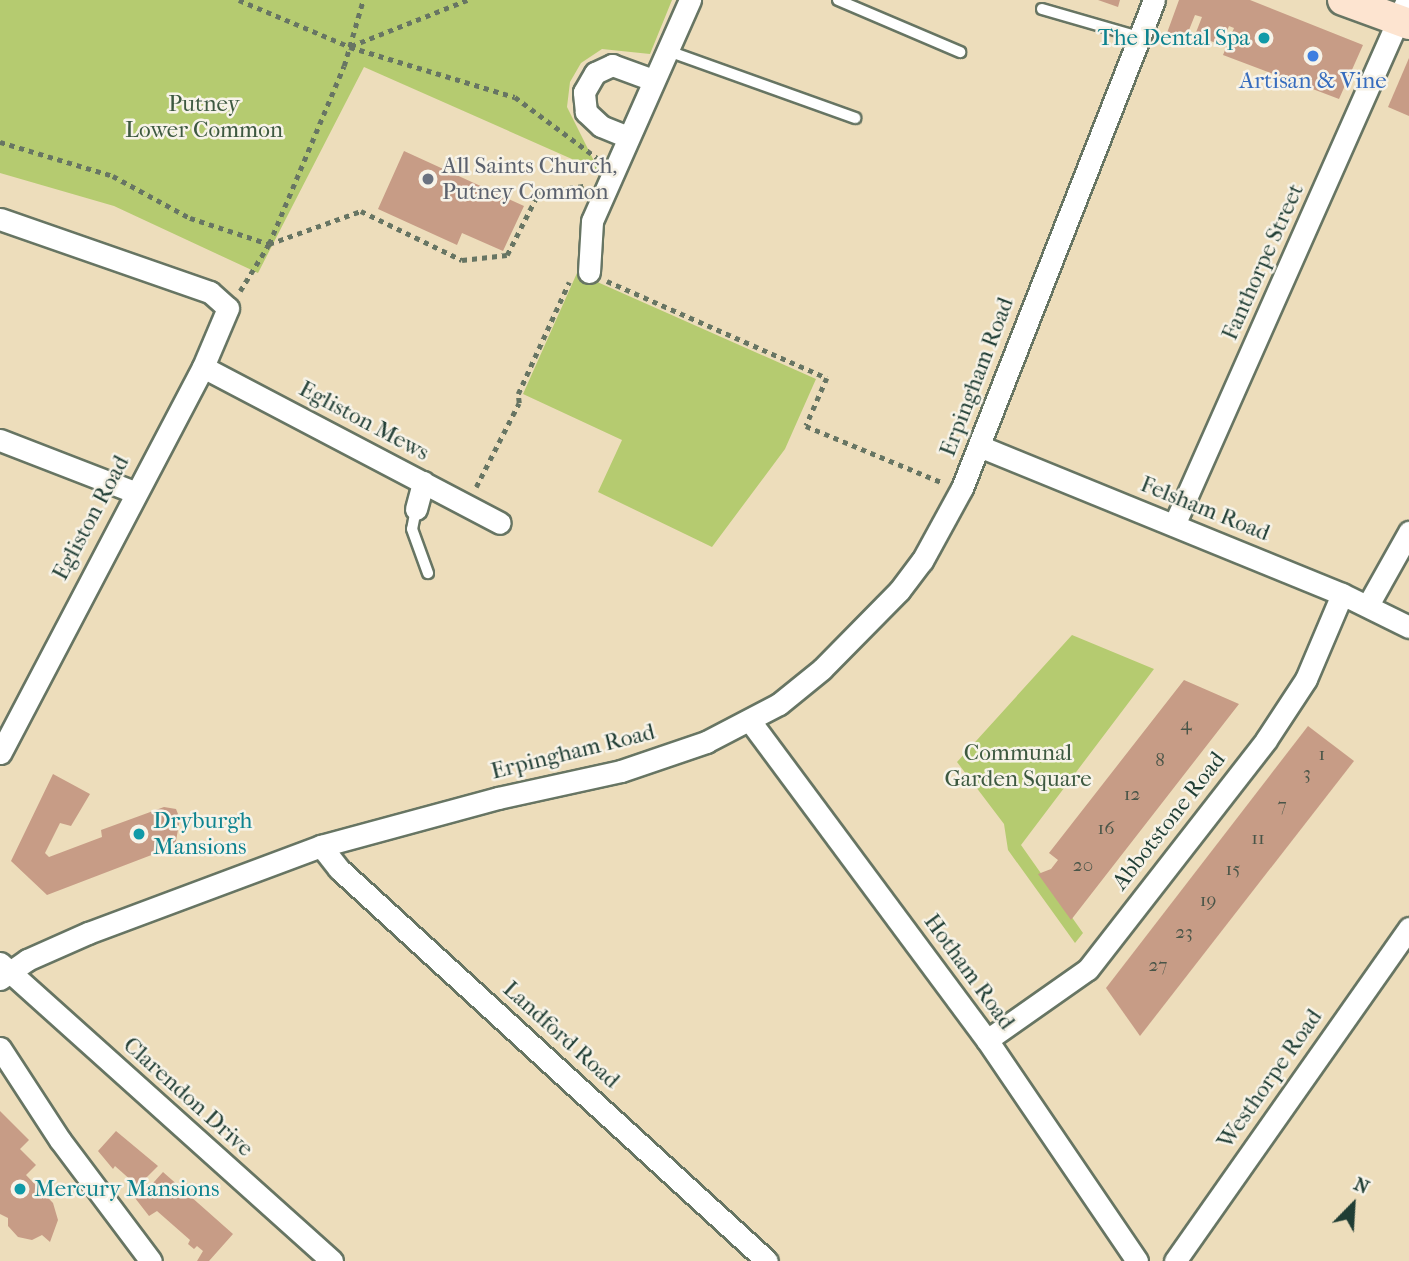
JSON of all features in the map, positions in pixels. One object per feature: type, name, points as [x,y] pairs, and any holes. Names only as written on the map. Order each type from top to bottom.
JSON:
[{"type":"main road","points":[[1343,0],[1405,15]]},
{"type":"street","points":[[589,272],[592,221],[690,0]]},
{"type":"street","name":"Erpingham Road","points":[[3,971],[88,933],[321,846],[498,798],[621,771],[750,721],[822,669],[899,591],[922,561],[962,488],[1154,0]]},
{"type":"street","name":"Fanthorpe Street","points":[[1174,525],[1405,15]]},
{"type":"street","points":[[628,137],[601,126],[586,112],[584,92],[595,73],[612,65],[653,80]]},
{"type":"street","points":[[0,219],[210,292],[228,308]]},
{"type":"street","name":"Egliston Road","points":[[0,753],[134,492],[203,367],[228,308]]},
{"type":"street","name":"Egliston Mews","points":[[203,367],[500,523]]},
{"type":"street","points":[[0,440],[134,492]]},
{"type":"street","name":"Felsham Road","points":[[979,446],[1342,594],[1409,627]]},
{"type":"street","points":[[416,509],[423,482]]},
{"type":"street","points":[[1368,605],[1409,532]]},
{"type":"street","name":"Abbotstone Road","points":[[987,1040],[1088,969],[1266,740],[1307,679],[1342,594]]},
{"type":"street","name":"Hotham Road","points":[[750,721],[987,1040],[1137,1261]]},
{"type":"street","name":"Landford Road","points":[[321,846],[339,869],[767,1261]]},
{"type":"street","name":"Westhorpe Road","points":[[1175,1261],[1409,928]]},
{"type":"street","name":"Clarendon Drive","points":[[3,971],[332,1261]]},
{"type":"street","points":[[0,1048],[60,1140],[151,1261]]},
{"type":"lane","points":[[838,0],[960,52]]},
{"type":"lane","points":[[1042,9],[1139,37]]},
{"type":"lane","points":[[668,51],[855,118]]},
{"type":"lane","points":[[416,509],[412,529],[428,573]]},
{"type":"path","points":[[239,0],[349,47],[515,97],[614,170]]},
{"type":"path","points":[[228,308],[269,244],[349,47],[363,0]]},
{"type":"path","points":[[349,47],[467,0]]},
{"type":"path","points":[[0,142],[113,176],[190,218],[269,244],[361,211],[462,260],[507,254],[538,192],[576,185],[605,191]]},
{"type":"path","points":[[462,504],[519,403],[519,394],[574,271],[589,272],[827,378],[806,426],[962,488]]},
{"type":"green space","name":"Putney Lower Common","points":[[0,0],[672,0],[650,54],[602,49],[581,63],[570,82],[567,107],[599,171],[364,67],[258,273],[114,206],[0,173]]},
{"type":"green space","points":[[577,273],[816,379],[785,449],[712,547],[598,492],[622,440],[523,394]]},
{"type":"green space","name":"Communal Garden Square","points":[[1072,635],[1154,669],[1021,845],[1083,933],[1075,943],[1008,850],[1004,824],[957,762]]},
{"type":"building","points":[[1098,0],[1120,0],[1118,7]]},
{"type":"building","points":[[1179,0],[1250,0],[1363,45],[1339,99],[1223,55],[1234,28],[1229,26],[1221,45],[1195,35],[1202,17],[1195,15],[1185,40],[1167,33]]},
{"type":"building","points":[[1409,58],[1409,116],[1388,107]]},
{"type":"building","name":"All Saints Church, Putney Common","points":[[404,151],[524,206],[503,251],[462,233],[457,245],[378,209]]},
{"type":"building","points":[[1184,680],[1239,704],[1071,920],[1038,874],[1051,869],[1058,860],[1049,853]]},
{"type":"building","points":[[1308,726],[1354,761],[1140,1036],[1106,988]]},
{"type":"building","name":"Dryburgh Mansions","points":[[53,774],[90,794],[71,826],[60,823],[45,853],[49,857],[102,837],[101,830],[164,807],[176,809],[180,819],[175,846],[47,895],[11,861]]},
{"type":"building","name":"Mercury Mansions","points":[[0,1111],[29,1140],[20,1149],[36,1165],[26,1175],[53,1203],[58,1220],[50,1242],[42,1235],[32,1240],[18,1237],[8,1226],[8,1218],[0,1214]]},
{"type":"building","points":[[116,1131],[158,1166],[135,1189],[144,1193],[163,1172],[233,1234],[209,1261],[197,1261],[203,1251],[188,1244],[190,1240],[157,1211],[149,1216],[128,1189],[133,1182],[115,1166],[113,1169],[98,1151]]},
{"type":"place","name":"The Dental Spa","points":[[1264,38]]},
{"type":"place","name":"Artisan & Vine","points":[[1313,56]]},
{"type":"place","name":"All Saints Church, Putney Common","points":[[428,179]]},
{"type":"place","name":"Dryburgh Mansions","points":[[139,834]]},
{"type":"place","name":"Mercury Mansions","points":[[20,1189]]}]
